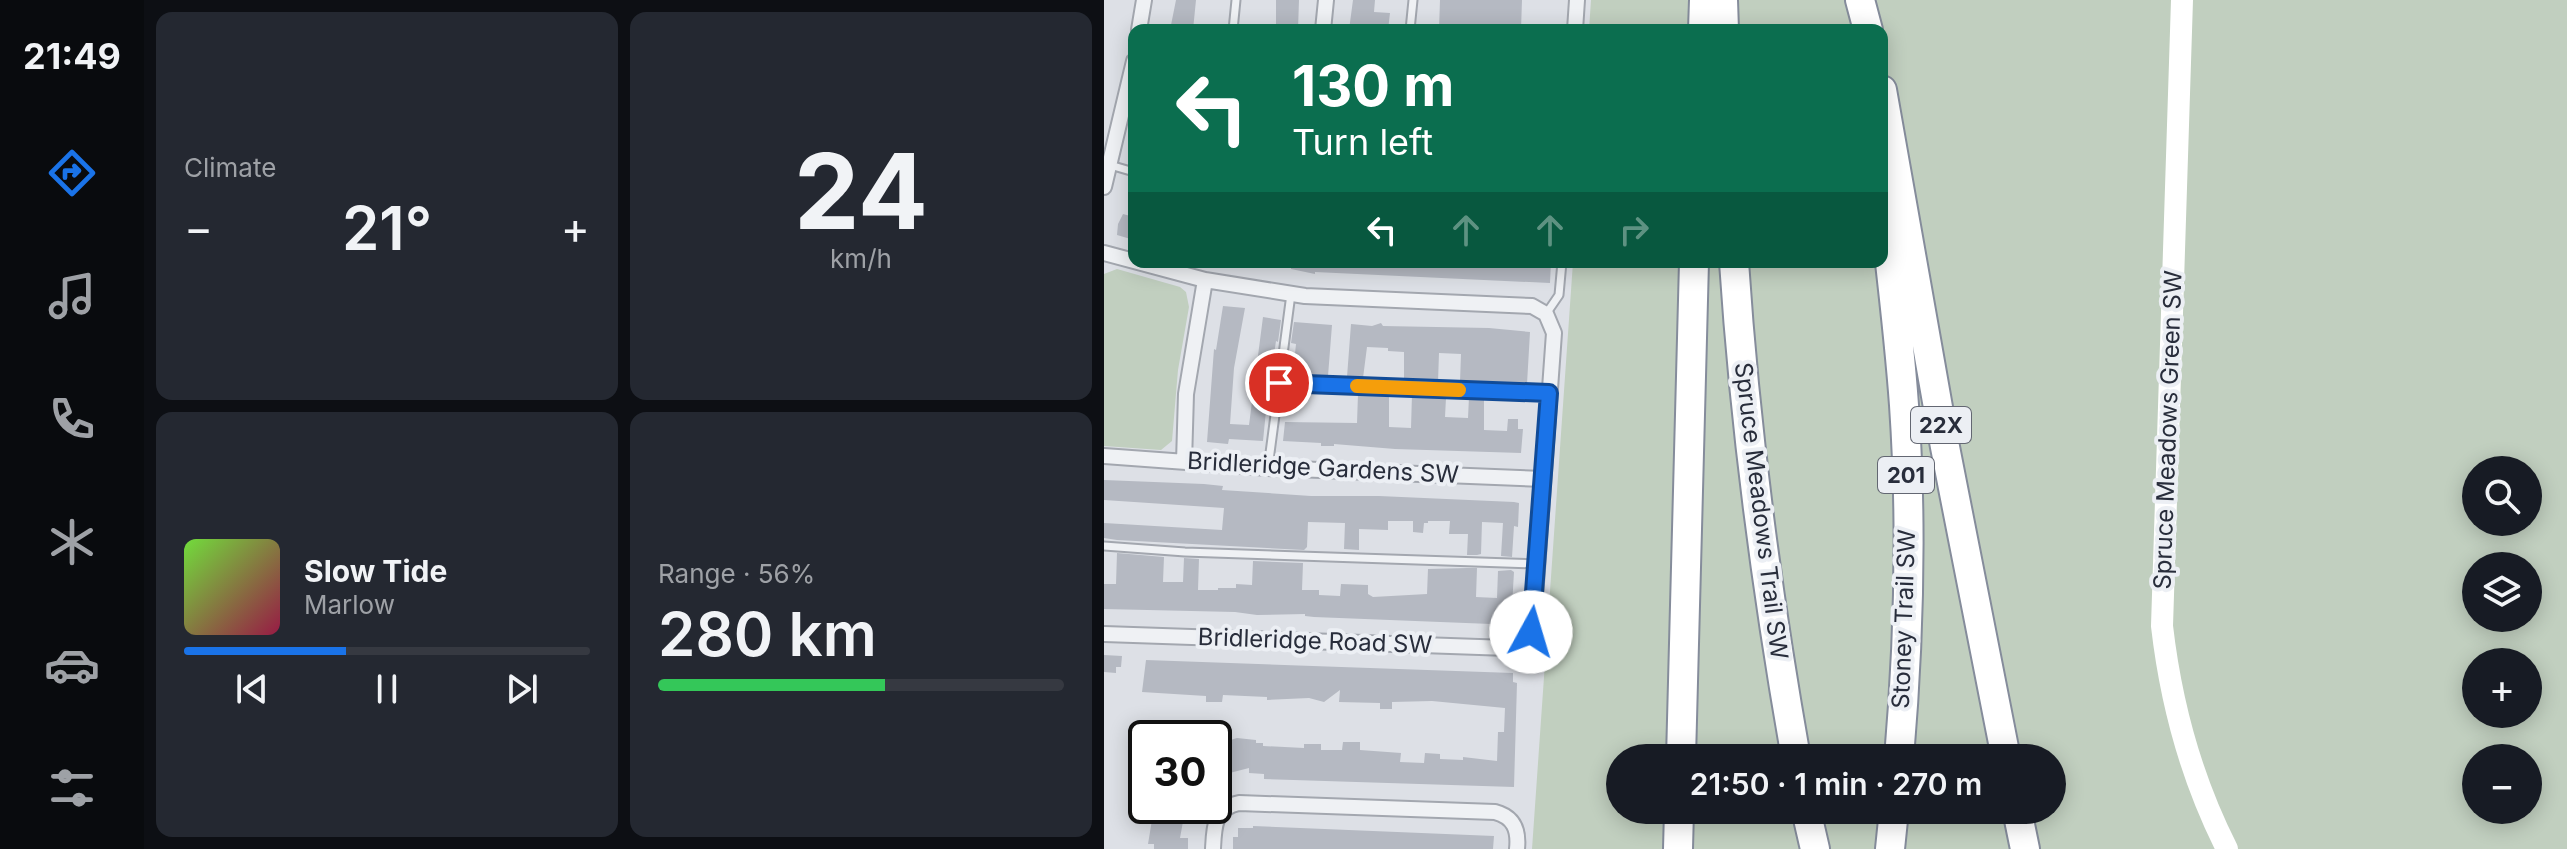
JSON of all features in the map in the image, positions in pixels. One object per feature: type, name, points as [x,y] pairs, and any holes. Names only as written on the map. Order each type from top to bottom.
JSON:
[{"type":"highway","points":[[1703,24],[1704,0]]},
{"type":"highway","points":[[1723,0],[1724,24]]},
{"type":"highway","points":[[1860,0],[1864,24]]},
{"type":"highway","name":"22X","points":[[1888,124],[1943,433],[2003,744]]},
{"type":"highway","name":"Stoney Trail SW","points":[[1888,246],[1900,351],[1906,476],[1906,650],[1900,744]]},
{"type":"highway","points":[[1681,744],[1694,268]]},
{"type":"highway","name":"Spruce Meadows Trail SW","points":[[1734,268],[1739,337],[1769,600],[1794,744]]},
{"type":"highway","points":[[1678,849],[1679,824]]},
{"type":"highway","points":[[1809,824],[1815,849]]},
{"type":"highway","points":[[1890,849],[1893,824]]},
{"type":"highway","points":[[2020,824],[2025,849]]},
{"type":"street","points":[[1140,24],[1144,0]]},
{"type":"street","points":[[1324,24],[1326,0]]},
{"type":"street","points":[[1575,24],[1577,0]]},
{"type":"street","name":"Spruce Meadows Green SW","points":[[2182,0],[2162,626],[2167,672],[2185,746],[2197,785],[2227,849]]},
{"type":"street","points":[[1104,187],[1128,87]]},
{"type":"street","points":[[1104,253],[1128,259]]},
{"type":"street","points":[[1160,268],[1205,280],[1291,294],[1532,306],[1546,314],[1554,333],[1537,564]]},
{"type":"street","points":[[1184,462],[1188,381],[1205,280]]},
{"type":"street","name":"Bridleridge Gardens SW","points":[[1104,456],[1268,468],[1543,479]]},
{"type":"street","name":"Bridleridge Road SW","points":[[1104,634],[1508,648],[1525,641],[1533,625],[1537,564]]},
{"type":"street","points":[[1213,849],[1217,817],[1228,806],[1239,803],[1499,812],[1514,824],[1518,833],[1517,849]]},
{"type":"lane","points":[[1234,24],[1236,0]]},
{"type":"lane","points":[[1411,24],[1413,0]]},
{"type":"lane","points":[[1110,165],[1128,170]]},
{"type":"lane","points":[[1546,314],[1559,295],[1561,268]]},
{"type":"lane","points":[[1268,468],[1291,294]]},
{"type":"lane","points":[[1279,383],[1549,393]]},
{"type":"lane","points":[[1104,546],[1185,552],[1537,564]]},
{"type":"green space","points":[[1591,0],[2567,0],[2567,849],[1532,849],[1573,268],[1888,268],[1888,24],[1589,24]]},
{"type":"green space","points":[[1117,269],[1180,287],[1186,292],[1189,307],[1178,370],[1172,441],[1161,450],[1104,446],[1104,274]]},
{"type":"building","points":[[1176,0],[1196,0],[1194,24],[1171,24]]},
{"type":"building","points":[[1276,0],[1299,0],[1298,24],[1276,24]]},
{"type":"building","points":[[1353,0],[1375,0],[1374,12],[1390,13],[1389,24],[1350,24]]},
{"type":"building","points":[[1440,0],[1522,0],[1521,24],[1439,24]]},
{"type":"building","points":[[1123,214],[1128,215],[1128,238],[1117,235]]},
{"type":"building","points":[[1551,268],[1550,283],[1315,274],[1291,269]]},
{"type":"building","points":[[1223,306],[1245,308],[1234,368],[1230,424],[1249,425],[1263,317],[1281,320],[1271,361],[1263,441],[1229,439],[1228,444],[1207,442],[1214,349]]},
{"type":"building","points":[[1294,322],[1332,325],[1328,376],[1293,373],[1296,344],[1291,343]]},
{"type":"building","points":[[1381,323],[1383,326],[1530,332],[1527,384],[1460,382],[1461,354],[1439,353],[1438,382],[1404,379],[1404,352],[1367,347],[1363,378],[1347,377],[1351,324],[1372,326]]},
{"type":"building","points":[[1358,394],[1389,395],[1389,427],[1411,428],[1412,394],[1446,398],[1445,417],[1468,418],[1469,397],[1484,397],[1484,430],[1507,431],[1508,419],[1518,419],[1518,429],[1523,429],[1521,453],[1334,444],[1321,446],[1321,443],[1283,441],[1285,422],[1357,423]]},
{"type":"building","points":[[1104,480],[1204,484],[1223,486],[1222,490],[1311,496],[1514,502],[1519,503],[1518,527],[1514,526],[1512,557],[1501,556],[1503,523],[1482,522],[1481,554],[1477,555],[1467,555],[1468,534],[1449,534],[1450,521],[1428,521],[1424,523],[1423,533],[1413,532],[1413,521],[1388,521],[1388,530],[1359,529],[1359,550],[1344,549],[1345,523],[1308,522],[1307,547],[1304,550],[1117,540],[1104,538],[1104,523],[1222,530],[1224,508],[1104,500]]},
{"type":"building","points":[[1117,553],[1164,557],[1163,582],[1183,582],[1184,558],[1199,559],[1198,590],[1236,588],[1236,584],[1252,585],[1253,561],[1303,563],[1302,590],[1319,590],[1319,595],[1340,596],[1341,584],[1368,585],[1368,594],[1373,597],[1427,594],[1428,569],[1477,568],[1476,597],[1497,598],[1498,571],[1511,570],[1514,572],[1511,623],[1104,609],[1104,584],[1116,584]]},
{"type":"building","points":[[1104,655],[1122,656],[1121,667],[1116,667],[1116,673],[1104,672]]},
{"type":"building","points":[[1146,660],[1513,673],[1513,682],[1517,683],[1514,787],[1264,779],[1264,774],[1249,773],[1249,768],[1232,772],[1232,740],[1237,738],[1256,740],[1263,746],[1304,748],[1304,744],[1321,744],[1321,750],[1342,750],[1343,742],[1360,742],[1360,750],[1401,753],[1400,762],[1424,763],[1425,753],[1440,754],[1440,759],[1463,760],[1463,757],[1497,761],[1498,732],[1504,732],[1505,708],[1432,701],[1392,702],[1392,709],[1380,709],[1380,703],[1339,702],[1340,690],[1324,702],[1309,698],[1267,700],[1267,697],[1223,695],[1222,702],[1206,702],[1206,696],[1142,692]]},
{"type":"building","points":[[1151,824],[1183,824],[1180,838],[1188,838],[1188,849],[1154,849],[1154,844],[1148,844]]},
{"type":"building","points":[[1253,826],[1494,836],[1493,849],[1233,849],[1233,837],[1238,837],[1238,828]]},
{"type":"slow traffic","points":[[1357,386],[1459,390]]},
{"type":"route","points":[[1279,383],[1549,393],[1531,632]]}]
